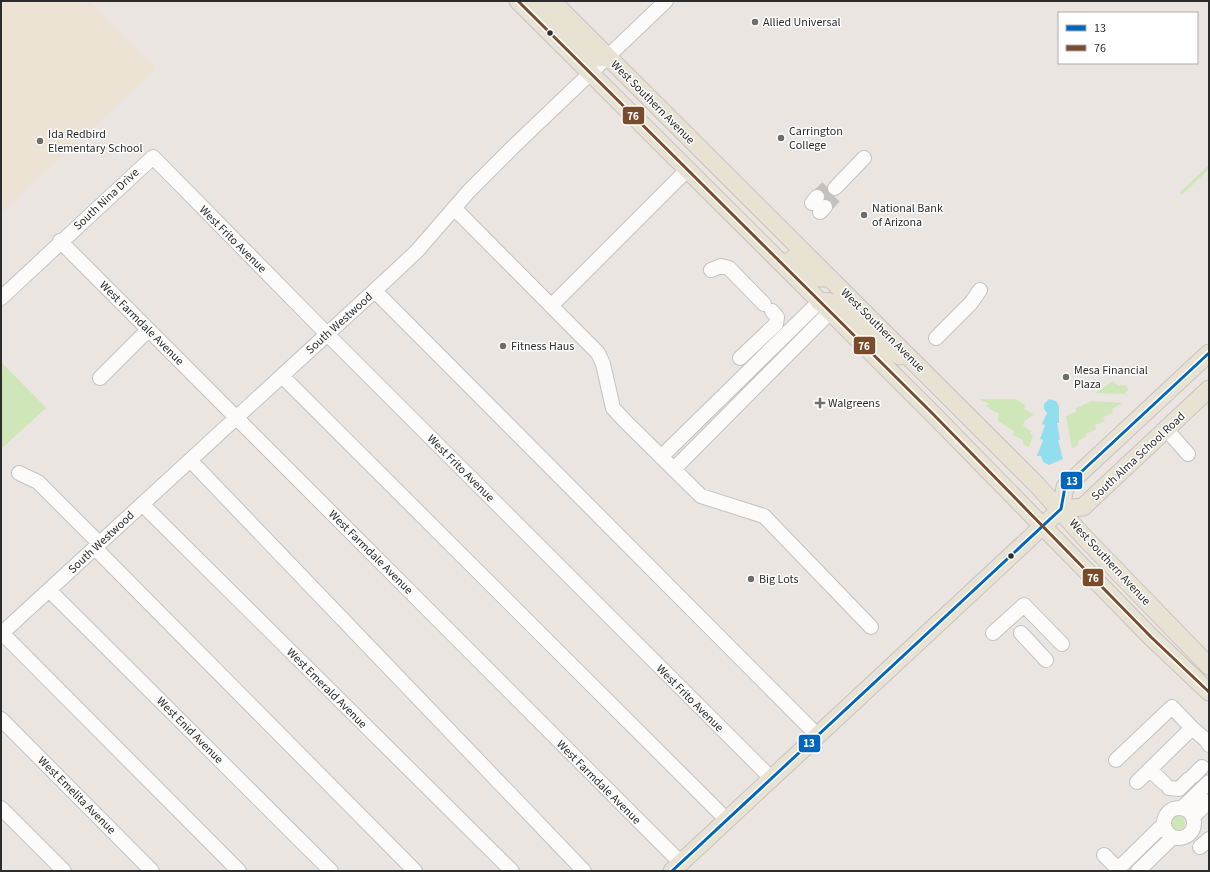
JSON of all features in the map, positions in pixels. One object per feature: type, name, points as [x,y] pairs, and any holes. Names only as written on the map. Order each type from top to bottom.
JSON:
[{"type":"main road","name":"West Southern Avenue","points":[[518,1],[1043,526],[1151,637],[1209,692]]},
{"type":"main road","points":[[534,1],[587,54],[598,58],[607,57]]},
{"type":"main road","name":"West Southern Avenue","points":[[552,1],[920,366],[1061,509],[1084,536],[1209,666]]},
{"type":"main road","points":[[590,74],[606,74],[611,76],[662,127],[681,141],[699,148]]},
{"type":"main road","points":[[729,213],[773,240],[813,278],[830,278]]},
{"type":"main road","points":[[824,307],[827,300],[839,305],[879,344],[920,366]]},
{"type":"main road","points":[[676,867],[1061,509],[1065,487],[1209,353]]},
{"type":"main road","name":"South Alma School Road","points":[[1061,509],[1083,507],[1209,389]]},
{"type":"street","name":"South Westwood","points":[[3,629],[49,590],[375,291],[417,251],[454,208],[514,146],[666,1]]},
{"type":"street","name":"South Nina Drive","points":[[1,298],[60,241],[153,157]]},
{"type":"street","name":"West Frito Avenue","points":[[153,157],[327,334],[771,778]]},
{"type":"street","points":[[835,188],[864,158]]},
{"type":"street","points":[[551,306],[687,170]]},
{"type":"street","points":[[454,208],[598,353],[603,364],[613,408],[661,457],[704,497],[764,516],[871,627]]},
{"type":"street","name":"West Farmdale Avenue","points":[[60,241],[236,418],[676,867]]},
{"type":"street","points":[[711,270],[721,266],[729,268],[777,317],[776,324],[740,358]]},
{"type":"street","points":[[936,338],[971,304],[980,290]]},
{"type":"street","points":[[375,291],[817,735]]},
{"type":"street","points":[[661,457],[824,307]]},
{"type":"street","points":[[674,469],[824,307]]},
{"type":"street","points":[[100,378],[148,330]]},
{"type":"street","points":[[282,376],[727,820]]},
{"type":"street","points":[[1166,430],[1188,454]]},
{"type":"street","points":[[190,460],[584,871]]},
{"type":"street","points":[[20,473],[38,482],[97,546],[415,871]]},
{"type":"street","name":"West Emerald Avenue","points":[[142,504],[512,871]]},
{"type":"street","name":"West Enid Avenue","points":[[49,590],[331,871]]},
{"type":"street","points":[[1014,627],[1024,604],[1062,644]]},
{"type":"street","points":[[993,633],[1014,627]]},
{"type":"street","points":[[1014,627],[1046,660]]},
{"type":"street","points":[[3,629],[239,871]]},
{"type":"street","points":[[1116,760],[1172,707],[1206,740],[1209,745]]},
{"type":"street","name":"West Emelita Avenue","points":[[1,719],[152,871]]},
{"type":"street","points":[[1137,782],[1192,728]]},
{"type":"street","points":[[1150,770],[1167,786],[1179,788],[1200,769]]},
{"type":"street","points":[[1188,812],[1209,782]]},
{"type":"street","points":[[1104,855],[1119,870],[1164,824],[1166,817],[1171,811],[1188,812],[1209,801]]},
{"type":"street","points":[[1,808],[64,871]]},
{"type":"street","points":[[1164,824],[1167,832],[1173,837],[1182,838],[1189,835],[1195,826],[1188,812]]},
{"type":"street","points":[[1138,871],[1173,837]]},
{"type":"shaded area","name":"Ida Redbird Elementary School","points":[[1,1],[89,1],[156,69],[1,213]]},
{"type":"green space","points":[[1209,165],[1209,169],[1182,195],[1180,192]]},
{"type":"green space","points":[[1,362],[46,408],[1,449]]},
{"type":"green space","points":[[1113,381],[1118,386],[1125,385],[1129,389],[1124,394],[1095,393]]},
{"type":"green space","points":[[979,399],[1016,399],[1025,405],[1024,409],[1034,414],[1024,422],[1023,426],[1031,431],[1030,434],[1033,436],[1029,447],[1023,444],[1023,440],[1013,435],[1014,431],[998,421],[999,414],[986,406],[989,404]]},
{"type":"green space","points":[[1091,401],[1123,403],[1112,409],[1113,413],[1103,417],[1105,421],[1095,425],[1096,429],[1086,434],[1086,437],[1078,441],[1078,445],[1072,449],[1066,416],[1077,411],[1075,409]]},
{"type":"green space","points":[[1178,816],[1183,818],[1185,823],[1183,828],[1178,830],[1173,828],[1171,823],[1173,818]]},
{"type":"water","points":[[1049,399],[1056,401],[1059,406],[1059,423],[1057,423],[1060,440],[1058,440],[1063,459],[1049,465],[1043,462],[1041,456],[1037,456],[1043,440],[1040,439],[1045,425],[1042,424],[1047,413],[1044,409],[1044,404]]},
{"type":"tunnel","points":[[817,197],[831,184]]},
{"type":"tunnel","points":[[825,207],[839,192]]},
{"type":"transit line","name":"76","points":[[518,1],[932,413],[1151,637],[1209,692]]},
{"type":"transit line","name":"13","points":[[672,871],[1061,509],[1065,487],[1209,353]]},
{"type":"place","name":"Allied Universal","points":[[755,22]]},
{"type":"place","name":"Carrington College","points":[[781,138]]},
{"type":"place","name":"Ida Redbird Elementary School","points":[[40,141]]},
{"type":"place","name":"National Bank of Arizona","points":[[864,215]]},
{"type":"place","name":"Fitness Haus","points":[[503,346]]},
{"type":"place","name":"Mesa Financial Plaza","points":[[1066,377]]},
{"type":"place","name":"Walgreens","points":[[820,403]]},
{"type":"place","name":"Big Lots","points":[[751,579]]}]
